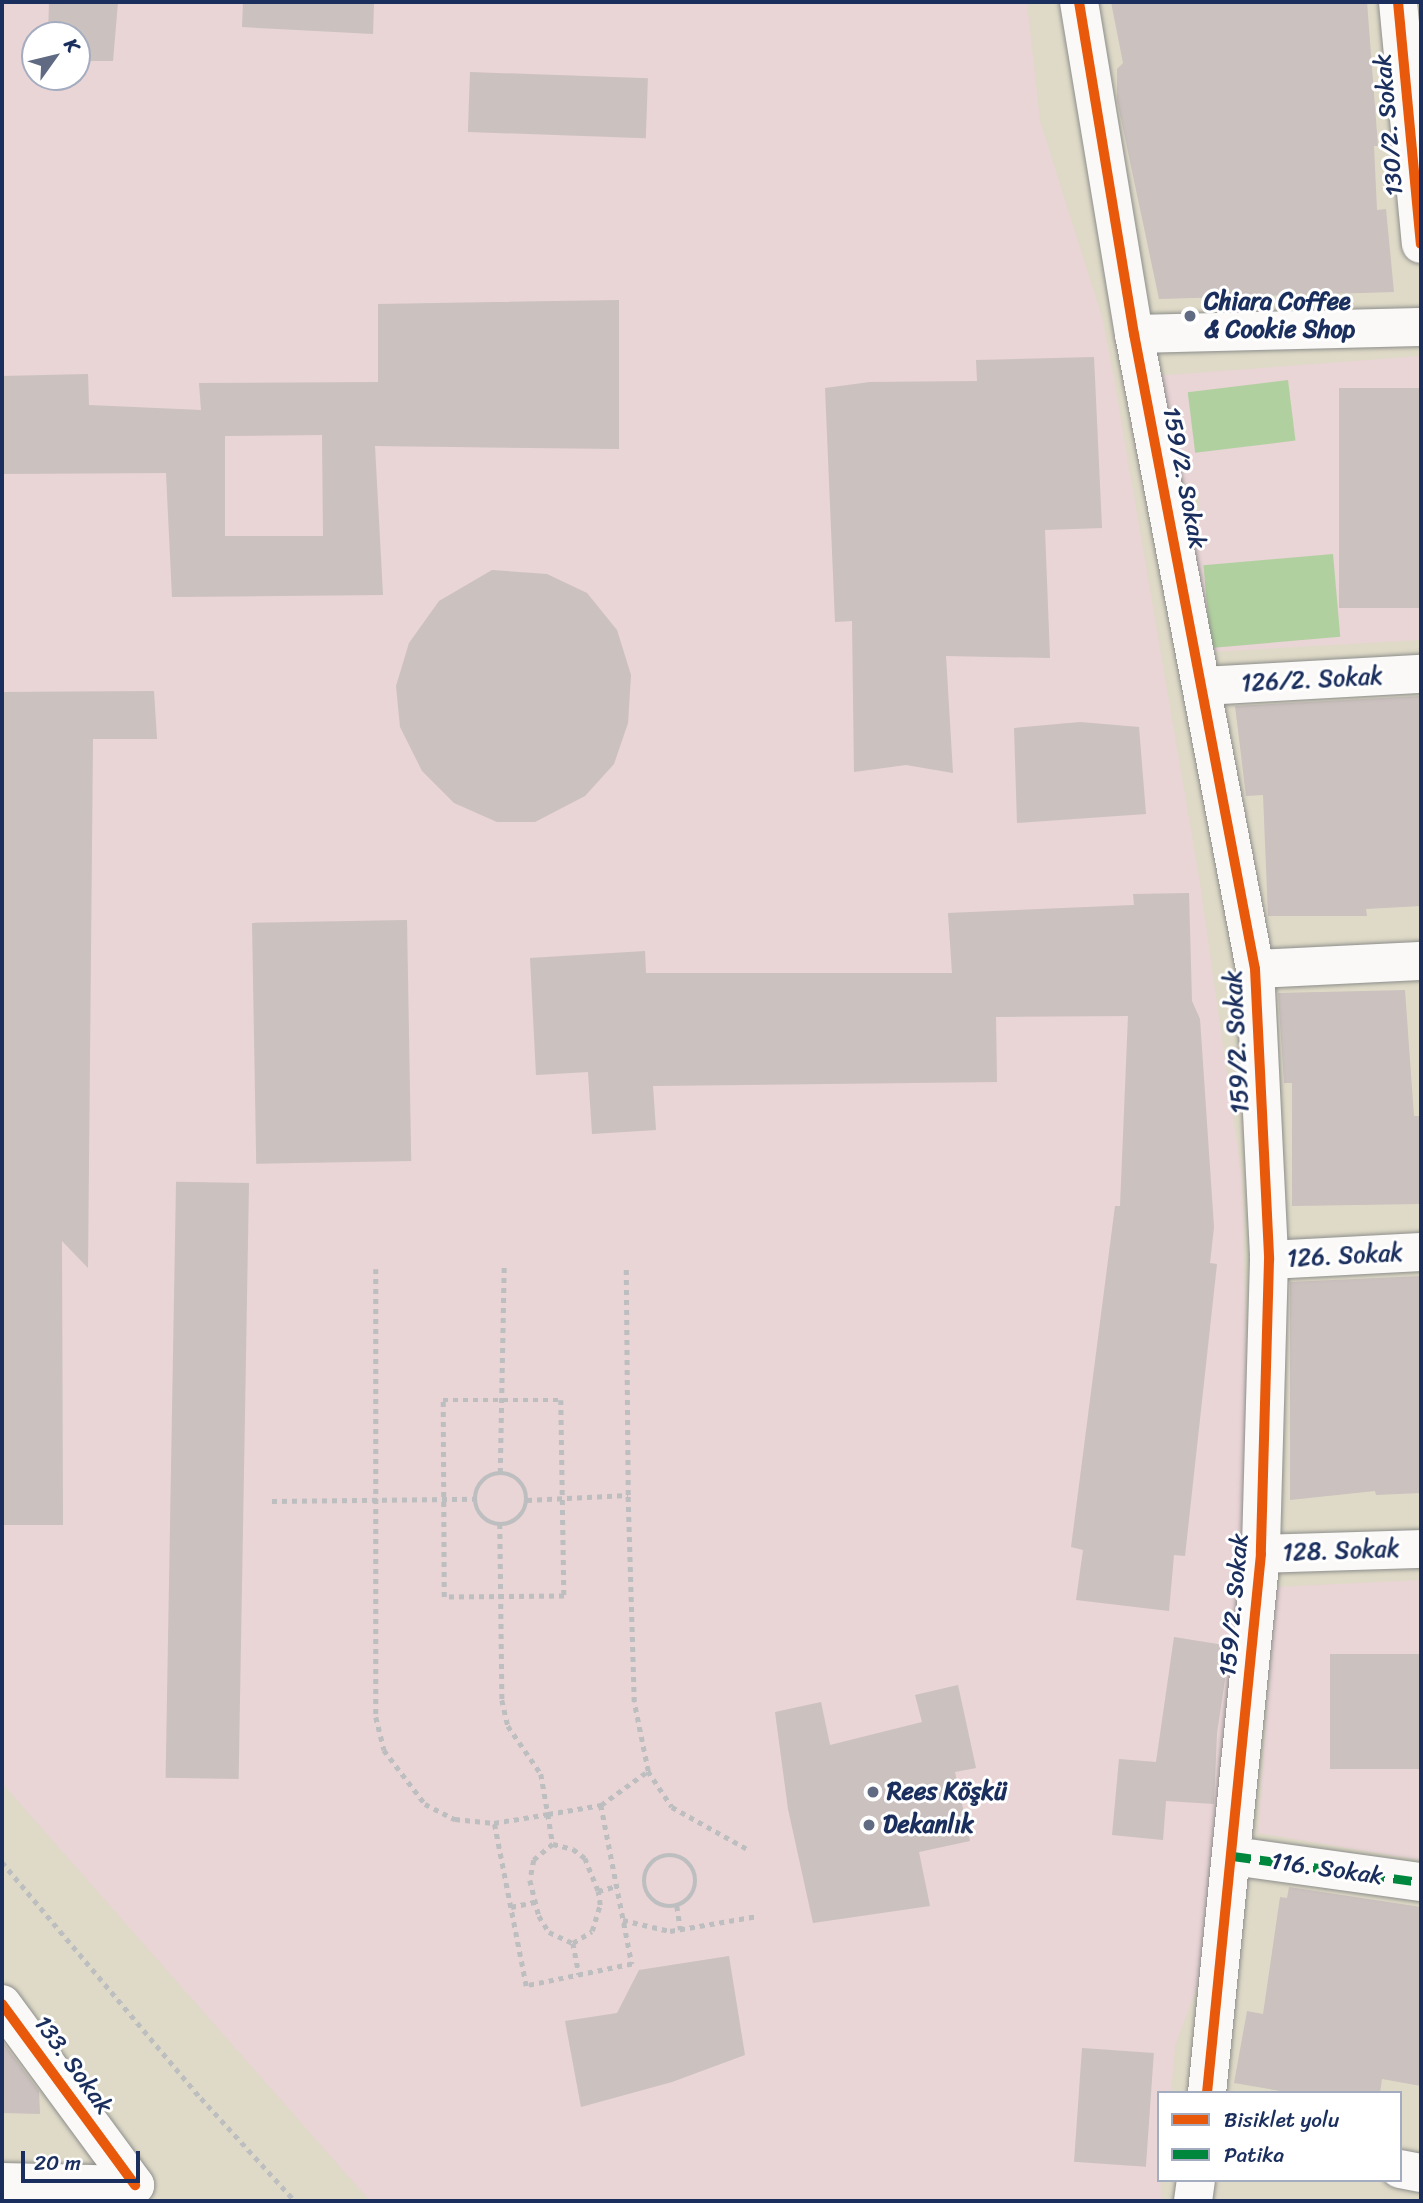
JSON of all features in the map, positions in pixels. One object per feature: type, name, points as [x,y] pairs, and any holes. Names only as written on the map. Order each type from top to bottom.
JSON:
[{"type":"street","name":"159/2. Sokak","points":[[1079,2],[1134,334],[1204,686],[1255,969],[1269,1259],[1261,1554],[1233,1856],[1207,2091]]},
{"type":"street","name":"130/2. Sokak","points":[[1398,2],[1421,244]]},
{"type":"street","points":[[1134,334],[1421,327]]},
{"type":"street","name":"126/2. Sokak","points":[[1204,686],[1421,674]]},
{"type":"street","points":[[1255,969],[1421,961]]},
{"type":"street","name":"126. Sokak","points":[[1269,1259],[1421,1252]]},
{"type":"street","name":"128. Sokak","points":[[1261,1554],[1421,1549]]},
{"type":"street","name":"116. Sokak","points":[[1233,1856],[1421,1882]]},
{"type":"street","name":"133. Sokak","points":[[2,2004],[135,2193]]},
{"type":"street","points":[[1402,2169],[1421,2173]]},
{"type":"street","points":[[2,2182],[135,2193]]},
{"type":"street","points":[[1193,2201],[1196,2182]]},
{"type":"path","points":[[626,1265],[628,1495],[634,1702],[638,1738],[648,1771],[672,1807],[747,1849]]},
{"type":"path","points":[[500,1473],[503,1266]]},
{"type":"path","points":[[376,1269],[376,1717],[384,1750],[425,1804],[455,1819],[494,1823],[601,1805],[648,1771]]},
{"type":"path","points":[[561,1400],[563,1499],[564,1596],[444,1597],[443,1401],[561,1400]]},
{"type":"path","points":[[500,1473],[522,1483],[527,1500],[521,1516],[500,1524],[482,1516],[475,1499],[480,1484],[500,1473]]},
{"type":"path","points":[[527,1500],[628,1495]]},
{"type":"path","points":[[272,1502],[475,1499]]},
{"type":"path","points":[[500,1524],[505,1713],[518,1744],[541,1774],[553,1844]]},
{"type":"path","points":[[494,1823],[526,1986],[632,1964],[601,1805]]},
{"type":"path","points":[[553,1844],[573,1849],[585,1858],[598,1891],[592,1931],[573,1943]]},
{"type":"path","points":[[553,1844],[534,1860],[530,1880],[534,1902],[549,1932],[573,1943]]},
{"type":"path","points":[[664,1856],[682,1858],[696,1878],[693,1894],[677,1906],[656,1903],[646,1891],[649,1866],[664,1856]]},
{"type":"path","points":[[2,1862],[201,2098],[295,2201]]},
{"type":"path","points":[[598,1891],[617,1886]]},
{"type":"path","points":[[510,1907],[534,1902]]},
{"type":"path","points":[[677,1906],[681,1930]]},
{"type":"path","points":[[623,1920],[681,1930],[758,1916]]},
{"type":"path","points":[[573,1943],[579,1974]]},
{"type":"shaded area","points":[[2,2],[1027,2],[1040,121],[1102,317],[1114,379],[1200,883],[1242,1180],[1253,1635],[1207,1960],[1175,2046],[1171,2091],[1157,2091],[1157,2182],[1161,2182],[1161,2201],[370,2201],[2,1783]]},
{"type":"shaded area","points":[[1421,356],[1421,640],[1208,652],[1187,543],[1200,540],[1200,497],[1178,498],[1154,376]]},
{"type":"shaded area","points":[[1421,1580],[1421,1860],[1258,1833],[1276,1587]]},
{"type":"green space","points":[[1288,380],[1295,441],[1195,453],[1188,392]]},
{"type":"green space","points":[[1333,554],[1340,637],[1211,648],[1203,565]]},
{"type":"building","points":[[49,2],[118,2],[113,61],[91,61],[91,21],[48,21]]},
{"type":"building","points":[[243,2],[374,2],[373,34],[242,27]]},
{"type":"building","points":[[1111,2],[1367,2],[1378,146],[1374,146],[1377,210],[1386,209],[1394,292],[1159,299],[1117,100],[1117,69],[1123,63]]},
{"type":"building","points":[[470,72],[648,78],[646,138],[468,132]]},
{"type":"building","points":[[619,300],[619,449],[375,446],[383,595],[172,597],[166,473],[2,474],[2,376],[88,374],[89,405],[201,410],[199,383],[378,382],[378,304]],"holes":[[[322,435],[323,536],[225,536],[225,436]]]},
{"type":"building","points":[[1094,357],[1102,528],[1045,530],[1050,658],[946,656],[953,773],[906,765],[854,772],[852,621],[835,622],[825,388],[870,382],[977,381],[976,360]]},
{"type":"building","points":[[1339,388],[1421,388],[1421,608],[1339,608]]},
{"type":"building","points":[[492,570],[547,574],[587,593],[617,630],[631,675],[628,723],[614,764],[585,796],[535,822],[497,822],[454,803],[422,771],[400,727],[396,686],[409,643],[439,601]]},
{"type":"building","points":[[154,691],[157,739],[93,739],[88,1268],[62,1241],[63,1525],[2,1525],[2,692]]},
{"type":"building","points":[[1421,696],[1421,906],[1366,909],[1367,916],[1268,916],[1263,795],[1246,796],[1235,706]]},
{"type":"building","points":[[1080,722],[1139,727],[1146,814],[1017,823],[1014,728]]},
{"type":"building","points":[[1189,893],[1192,1001],[1200,1019],[1214,1227],[1210,1263],[1217,1264],[1185,1556],[1174,1555],[1169,1611],[1076,1600],[1083,1550],[1071,1547],[1115,1206],[1120,1206],[1128,1016],[996,1017],[997,1082],[653,1086],[656,1130],[592,1134],[588,1072],[536,1075],[530,958],[645,951],[646,973],[952,973],[948,913],[1134,905],[1133,894]]},
{"type":"building","points":[[407,920],[411,1161],[256,1164],[252,923]]},
{"type":"building","points":[[1405,990],[1414,1116],[1421,1116],[1421,1204],[1292,1206],[1292,1083],[1284,1083],[1278,993]]},
{"type":"building","points":[[176,1182],[249,1183],[239,1779],[166,1778]]},
{"type":"building","points":[[1421,1276],[1421,1493],[1376,1495],[1375,1491],[1290,1500],[1290,1282]]},
{"type":"building","points":[[1174,1637],[1230,1646],[1217,1733],[1214,1804],[1166,1801],[1163,1840],[1112,1835],[1119,1759],[1156,1762]]},
{"type":"building","points":[[1330,1654],[1421,1654],[1421,1769],[1330,1769]]},
{"type":"building","name":"Rees Köşkü","points":[[958,1685],[976,1768],[955,1772],[970,1841],[919,1852],[930,1906],[813,1923],[788,1809],[775,1712],[821,1702],[830,1745],[922,1722],[915,1695]]},
{"type":"building","points":[[1289,1887],[1421,1907],[1421,2086],[1382,2079],[1380,2091],[1280,2091],[1234,2083],[1247,2011],[1263,2014],[1280,1897],[1287,1898]]},
{"type":"building","points":[[729,1956],[745,2055],[672,2082],[581,2107],[565,2021],[617,2013],[639,1970]]},
{"type":"building","points":[[2,2041],[39,2091],[40,2114],[2,2113]]},
{"type":"building","points":[[1082,2048],[1154,2053],[1146,2167],[1074,2162]]},
{"type":"marked path","points":[[1233,1856],[1421,1882]]},
{"type":"cycle path","points":[[1079,2],[1134,334],[1255,969],[1269,1260],[1261,1554],[1207,2091]]},
{"type":"cycle path","points":[[1398,2],[1421,244]]},
{"type":"cycle path","points":[[2,2004],[135,2185]]},
{"type":"place","name":"Chiara Coffee & Cookie Shop","points":[[1190,316]]},
{"type":"place","name":"Rees Köşkü","points":[[873,1792]]},
{"type":"place","name":"Dekanlık","points":[[869,1825]]}]
